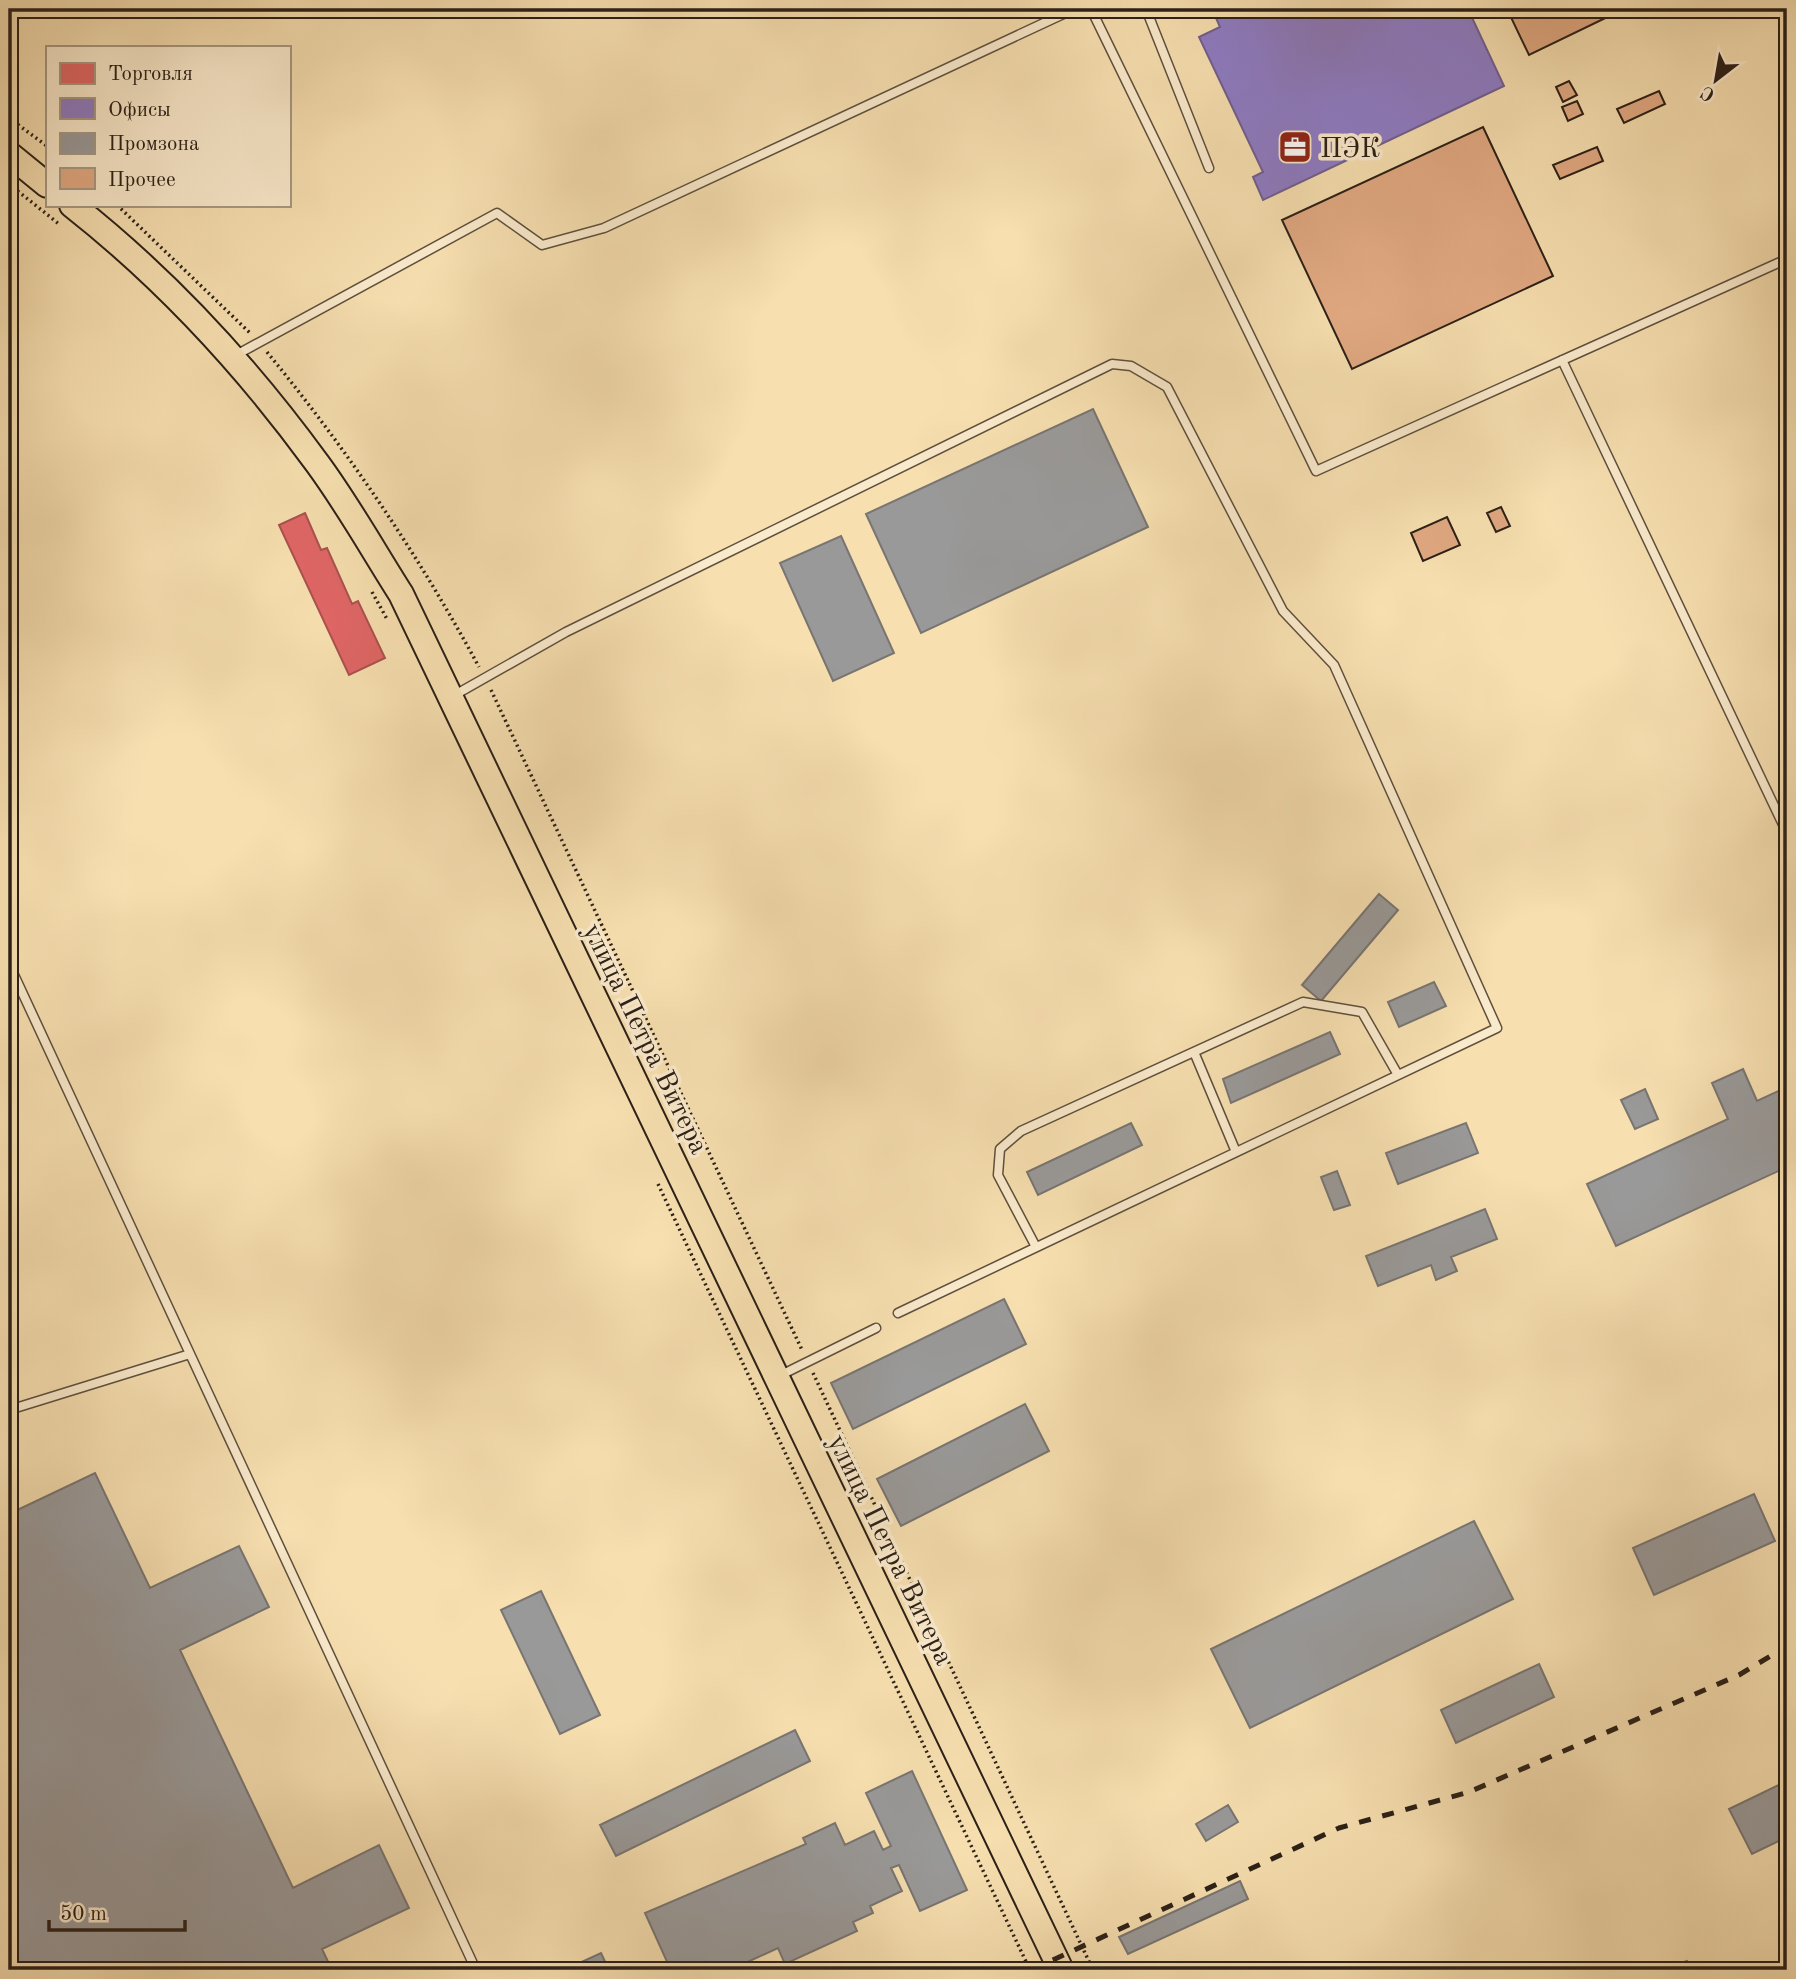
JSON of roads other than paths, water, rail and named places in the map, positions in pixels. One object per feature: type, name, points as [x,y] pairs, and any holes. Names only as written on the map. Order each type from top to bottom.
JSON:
[{"type":"main road","points":[[9,154],[46,184]]},
{"type":"main road","name":"улица Петра Витера","points":[[73,206],[133,253],[233,357],[318,464],[401,594],[1061,1970]]},
{"type":"lane","points":[[233,357],[498,213],[542,245],[604,228],[1074,9]]},
{"type":"lane","points":[[1091,9],[1316,471],[1787,259]]},
{"type":"lane","points":[[1146,9],[1209,168]]},
{"type":"lane","points":[[1562,360],[1787,833]]},
{"type":"lane","points":[[451,697],[566,632],[1112,364],[1132,366],[1167,387],[1283,611],[1334,665],[1497,1028],[898,1313]]},
{"type":"lane","points":[[9,964],[476,1970]]},
{"type":"lane","points":[[1036,1247],[998,1175],[1000,1149],[1021,1131],[1303,1002],[1362,1012],[1398,1075]]},
{"type":"lane","points":[[1194,1052],[1236,1152]]},
{"type":"lane","points":[[776,1377],[876,1328]]},
{"type":"lane","points":[[9,1410],[190,1354]]},
{"type":"railway","points":[[1031,1970],[1339,1828],[1469,1792],[1739,1675],[1787,1646]]},
{"type":"place","name":"ПЭК","points":[[1295,147]]}]
